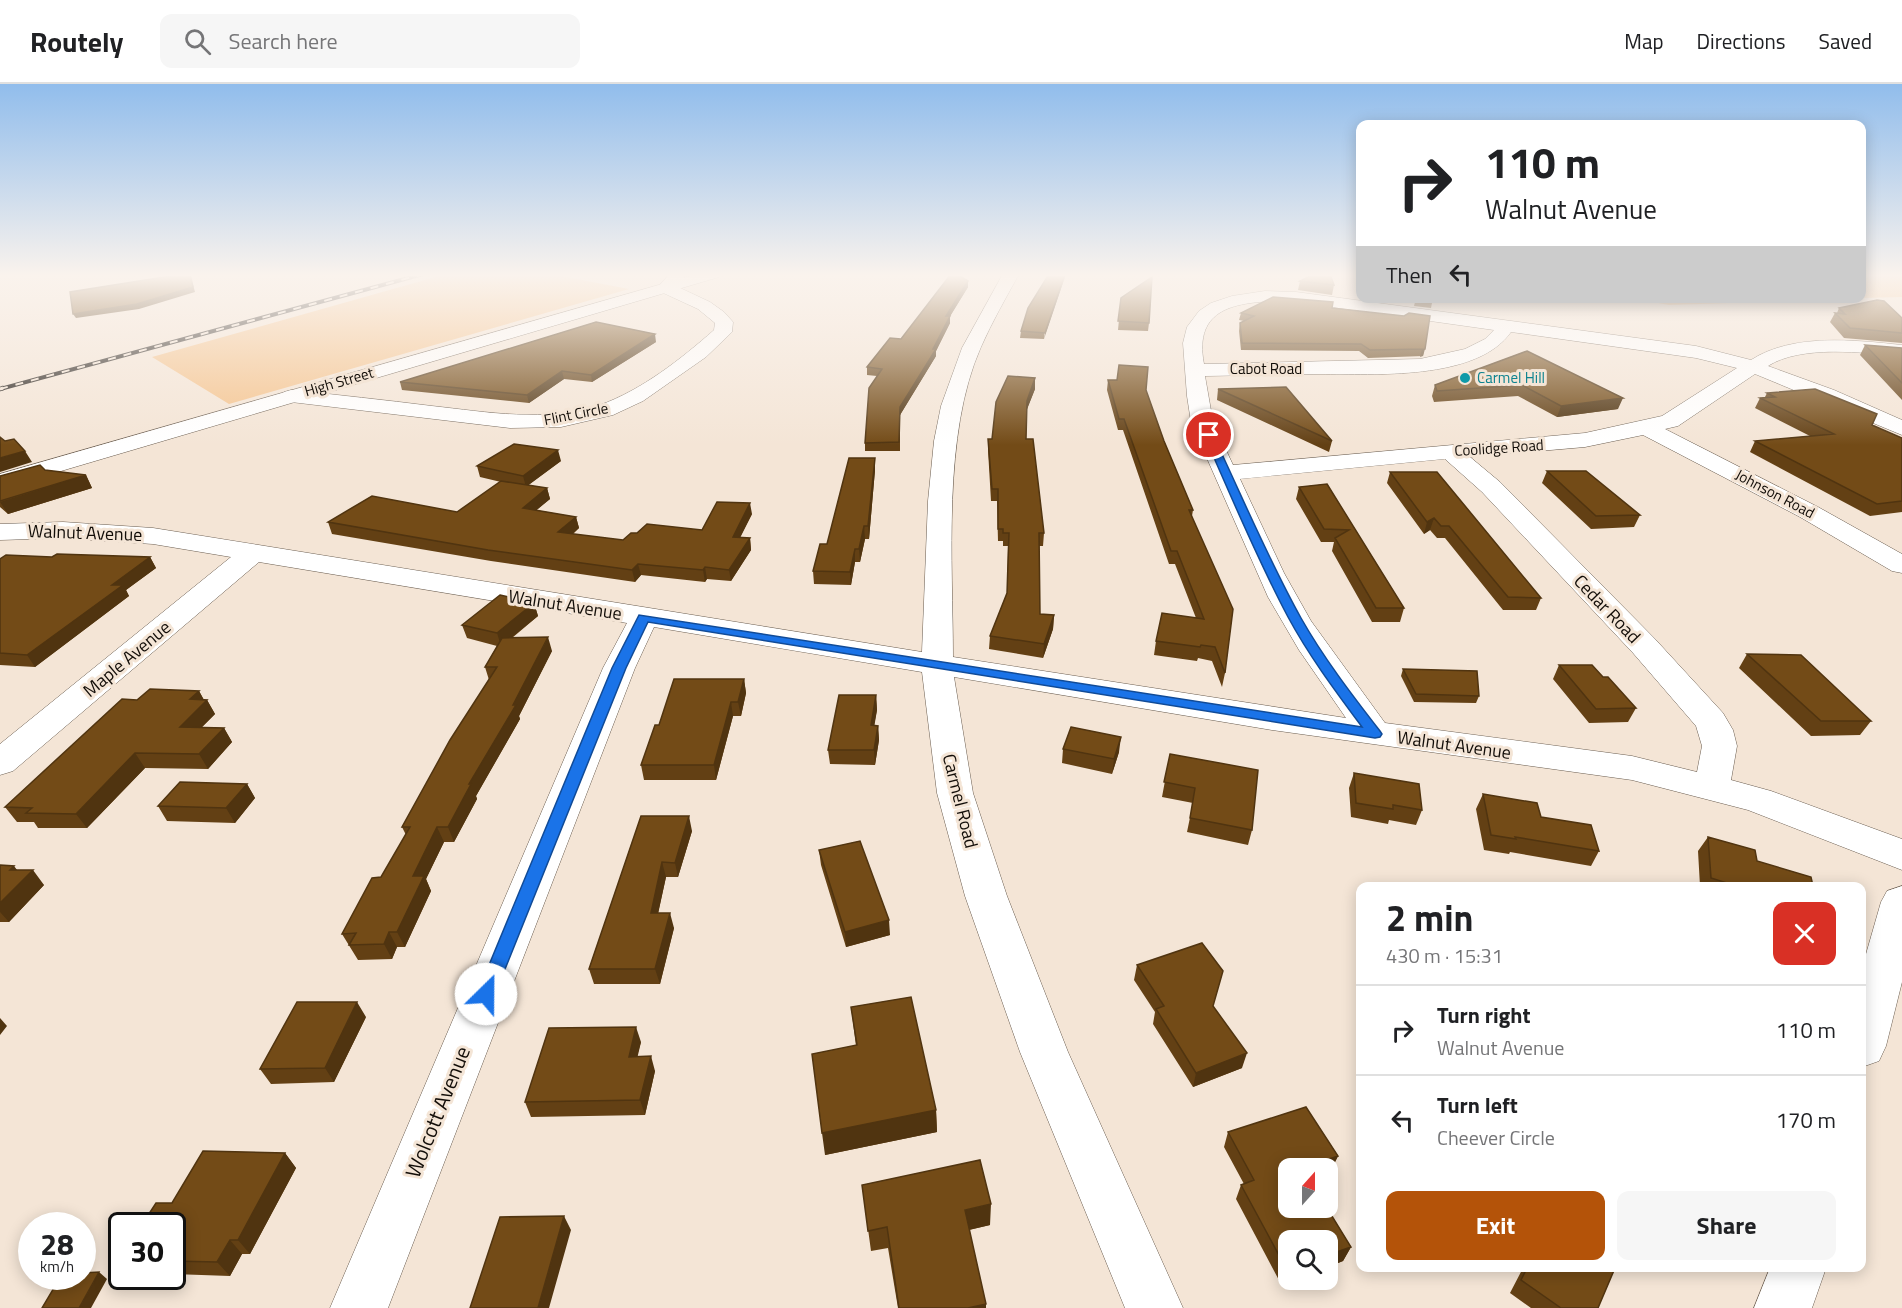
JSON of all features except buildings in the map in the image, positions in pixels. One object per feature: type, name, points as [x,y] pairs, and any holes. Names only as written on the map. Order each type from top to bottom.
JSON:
[{"type":"street","name":"High Street","points":[[0,482],[506,331]]},
{"type":"street","name":"Flint Circle","points":[[291,396],[510,421],[561,420],[605,410],[636,397],[699,353],[723,331]]},
{"type":"street","name":"Carmel Road","points":[[980,331],[971,348],[952,406],[945,441],[941,501],[937,665],[954,793],[986,896],[1049,1062],[1154,1308]]},
{"type":"street","points":[[1197,331],[1192,342],[1196,401],[1202,422],[1296,619],[1342,691],[1375,734]]},
{"type":"street","name":"Cabot Road","points":[[1195,369],[1347,368],[1429,364],[1457,358],[1482,348],[1500,337],[1503,331]]},
{"type":"street","points":[[1545,331],[1729,358],[1754,366],[1902,428]]},
{"type":"street","name":"Coolidge Road","points":[[1226,473],[1585,440],[1670,421],[1773,354],[1801,349],[1866,347],[1902,351]]},
{"type":"street","name":"Johnson Road","points":[[1646,428],[1799,507],[1902,565]]},
{"type":"street","name":"Cedar Road","points":[[1450,452],[1491,487],[1644,646],[1711,721],[1719,734],[1721,746],[1711,787]]},
{"type":"street","name":"Walnut Avenue","points":[[0,532],[111,531],[153,536],[644,618],[1375,734],[1632,768],[1711,787],[1816,820],[1902,855]]},
{"type":"street","name":"Maple Avenue","points":[[0,763],[253,554]]},
{"type":"street","name":"Wolcott Avenue","points":[[359,1308],[619,668],[644,618]]},
{"type":"street","points":[[1866,1032],[1902,902]]},
{"type":"street","points":[[1783,1308],[1796,1272]]},
{"type":"shaded area","points":[[244,331],[482,331],[229,404],[152,357]]},
{"type":"railway","points":[[3,388],[0,389],[213,331]]},
{"type":"place","name":"Carmel Hill","points":[[1465,378]]},
{"type":"route","points":[[486,994],[619,668],[644,618],[1375,734],[1342,691],[1296,619],[1271,571],[1209,435]]}]
